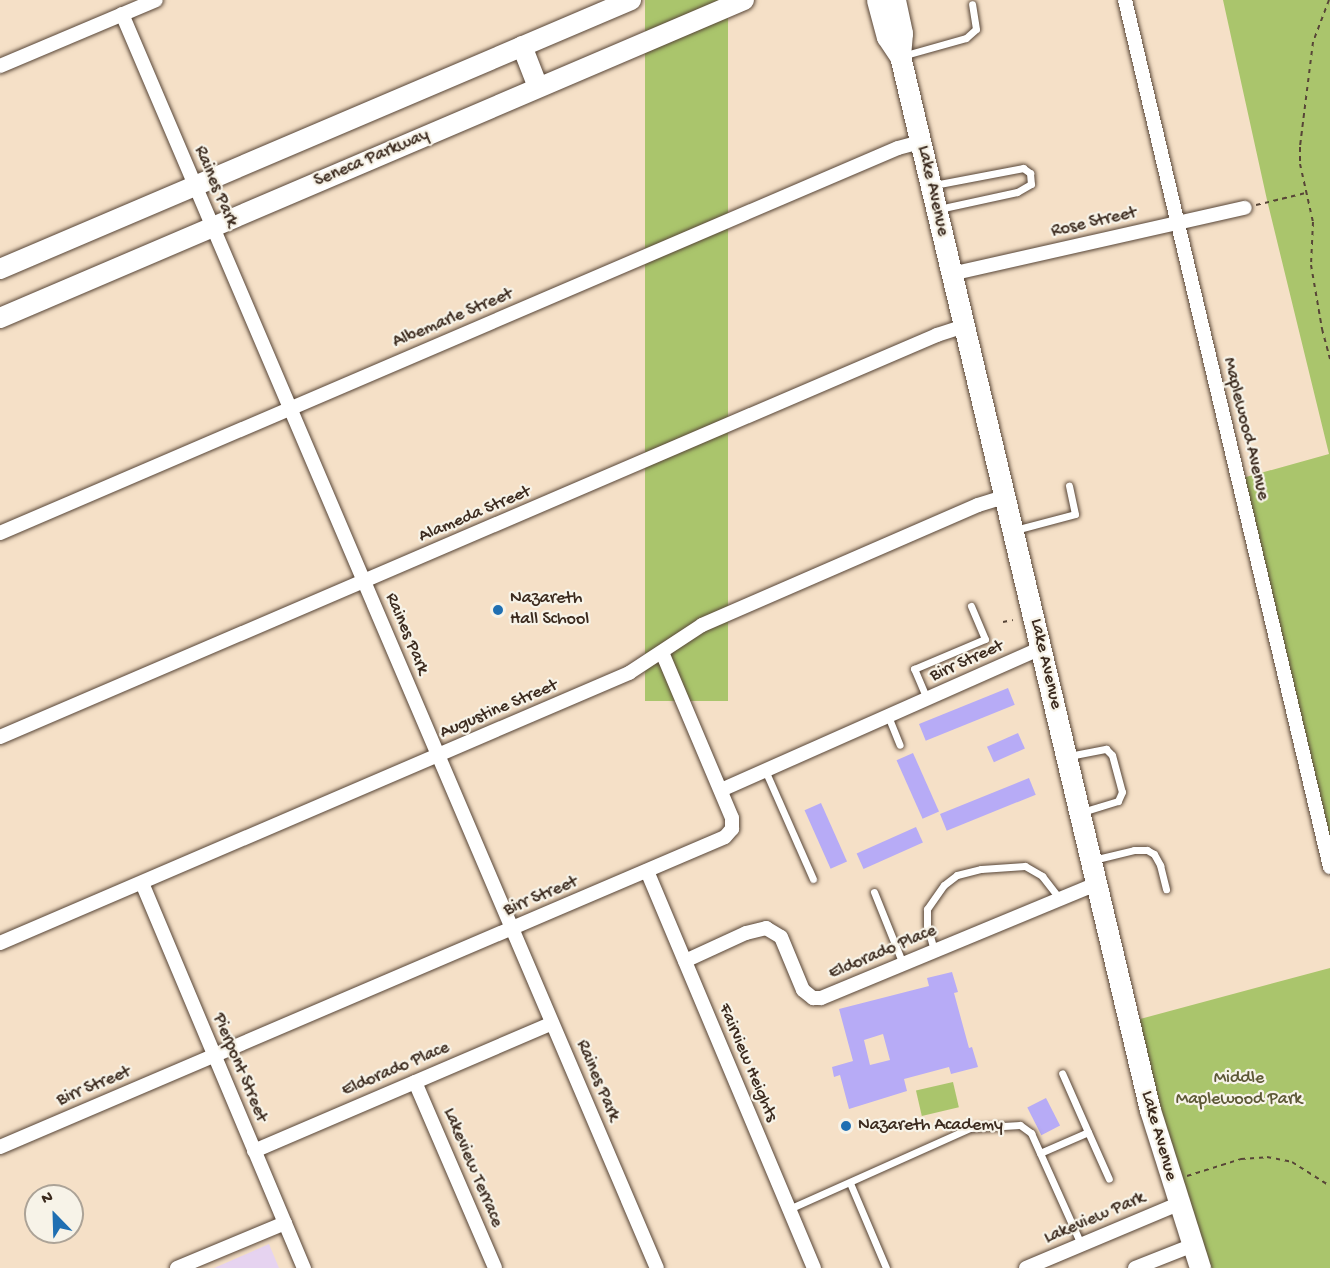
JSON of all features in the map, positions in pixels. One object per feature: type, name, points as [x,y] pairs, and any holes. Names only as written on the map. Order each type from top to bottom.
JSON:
[{"type":"main road","name":"Lake Avenue","points":[[878,0],[887,37],[900,56]]},
{"type":"main road","name":"Lake Avenue","points":[[896,0],[902,33],[900,56],[1150,1110],[1200,1268]]},
{"type":"street","points":[[0,66],[156,0]]},
{"type":"street","points":[[0,269],[631,0]]},
{"type":"street","name":"Seneca Parkway","points":[[0,318],[744,0]]},
{"type":"street","name":"Maplewood Avenue","points":[[1125,0],[1330,867]]},
{"type":"street","name":"Raines Park","points":[[122,14],[657,1268]]},
{"type":"street","points":[[522,46],[538,87]]},
{"type":"street","name":"Albemarle Street","points":[[0,533],[898,148],[921,142]]},
{"type":"street","name":"Rose Street","points":[[951,274],[1245,208]]},
{"type":"street","name":"Alameda Street","points":[[0,737],[364,583],[937,335],[964,326]]},
{"type":"street","name":"Augustine Street","points":[[0,943],[629,673],[702,625],[978,505],[1005,497]]},
{"type":"street","name":"Birr Street","points":[[0,1147],[647,871],[730,833],[733,826],[721,790],[1042,648]]},
{"type":"street","points":[[662,652],[721,790]]},
{"type":"street","name":"Fairview Heights","points":[[647,871],[814,1268]]},
{"type":"street","name":"Pierpont Street","points":[[141,883],[304,1268]]},
{"type":"street","name":"Eldorado Place","points":[[685,961],[746,933],[766,928],[781,937],[803,990],[813,998],[821,998],[1059,897],[1096,884]]},
{"type":"street","name":"Eldorado Place","points":[[254,1151],[552,1023]]},
{"type":"street","name":"Lakeview Terrace","points":[[415,1082],[495,1268]]},
{"type":"street","name":"Lakeview Park","points":[[1026,1268],[1178,1204]]},
{"type":"street","points":[[177,1268],[202,1263],[285,1223]]},
{"type":"street","points":[[1135,1268],[1193,1245]]},
{"type":"lane","points":[[900,56],[966,38],[976,29],[972,4]]},
{"type":"lane","points":[[931,185],[1023,168],[1030,173],[1031,184],[1017,192],[936,209]]},
{"type":"lane","points":[[1012,530],[1076,514],[1069,486]]},
{"type":"lane","points":[[927,699],[914,669],[985,639],[971,606]]},
{"type":"lane","points":[[888,716],[900,745]]},
{"type":"lane","points":[[1066,757],[1106,749],[1112,755],[1122,792],[1118,801],[1081,812]]},
{"type":"lane","points":[[765,770],[813,879]]},
{"type":"lane","points":[[1091,861],[1134,850],[1146,850],[1154,855],[1160,865],[1166,889]]},
{"type":"lane","points":[[934,950],[927,926],[927,909],[944,885],[957,875],[981,869],[1025,866],[1042,876],[1059,897]]},
{"type":"lane","points":[[874,892],[903,964]]},
{"type":"lane","points":[[1062,1073],[1109,1179]]},
{"type":"lane","points":[[789,1209],[970,1128],[988,1125],[1020,1125],[1030,1132],[1081,1244]]},
{"type":"lane","points":[[1040,1153],[1088,1132]]},
{"type":"lane","points":[[850,1183],[886,1268]]},
{"type":"path","points":[[1329,0],[1313,42],[1300,125],[1300,164],[1313,222],[1311,265],[1322,329],[1330,359]]},
{"type":"path","points":[[1245,208],[1307,193]]},
{"type":"path","points":[[1003,622],[1013,620]]},
{"type":"path","points":[[1185,1177],[1241,1159],[1267,1157],[1293,1162],[1330,1186]]},
{"type":"shaded area","points":[[269,1244],[279,1268],[214,1268]]},
{"type":"green space","points":[[645,0],[728,0],[728,701],[645,701]]},
{"type":"green space","points":[[1223,0],[1330,0],[1330,870],[1239,479],[1329,454],[1267,200]]},
{"type":"green space","name":"Middle Maplewood Park","points":[[1330,968],[1330,1268],[1200,1268],[1129,1022]]},
{"type":"green space","points":[[953,1082],[959,1107],[922,1116],[916,1091]]},
{"type":"building","points":[[1008,688],[1015,705],[926,741],[919,724]]},
{"type":"building","points":[[1018,733],[1025,749],[994,762],[987,747]]},
{"type":"building","points":[[913,753],[939,811],[923,819],[897,760]]},
{"type":"building","points":[[1029,778],[1036,795],[947,831],[940,814]]},
{"type":"building","points":[[821,803],[847,861],[831,869],[805,810]]},
{"type":"building","points":[[916,827],[923,843],[864,869],[857,853]]},
{"type":"building","points":[[952,972],[958,992],[954,993],[969,1048],[972,1047],[978,1067],[951,1074],[949,1067],[904,1079],[907,1091],[849,1109],[840,1075],[834,1077],[832,1067],[853,1061],[839,1009],[929,986],[927,978]],"holes":[[[883,1034],[890,1060],[870,1065],[864,1040]]]},
{"type":"building","points":[[1046,1098],[1060,1126],[1041,1135],[1027,1108]]},
{"type":"place","name":"Nazareth Hall School","points":[[498,610]]},
{"type":"place","name":"Nazareth Academy","points":[[846,1126]]}]
